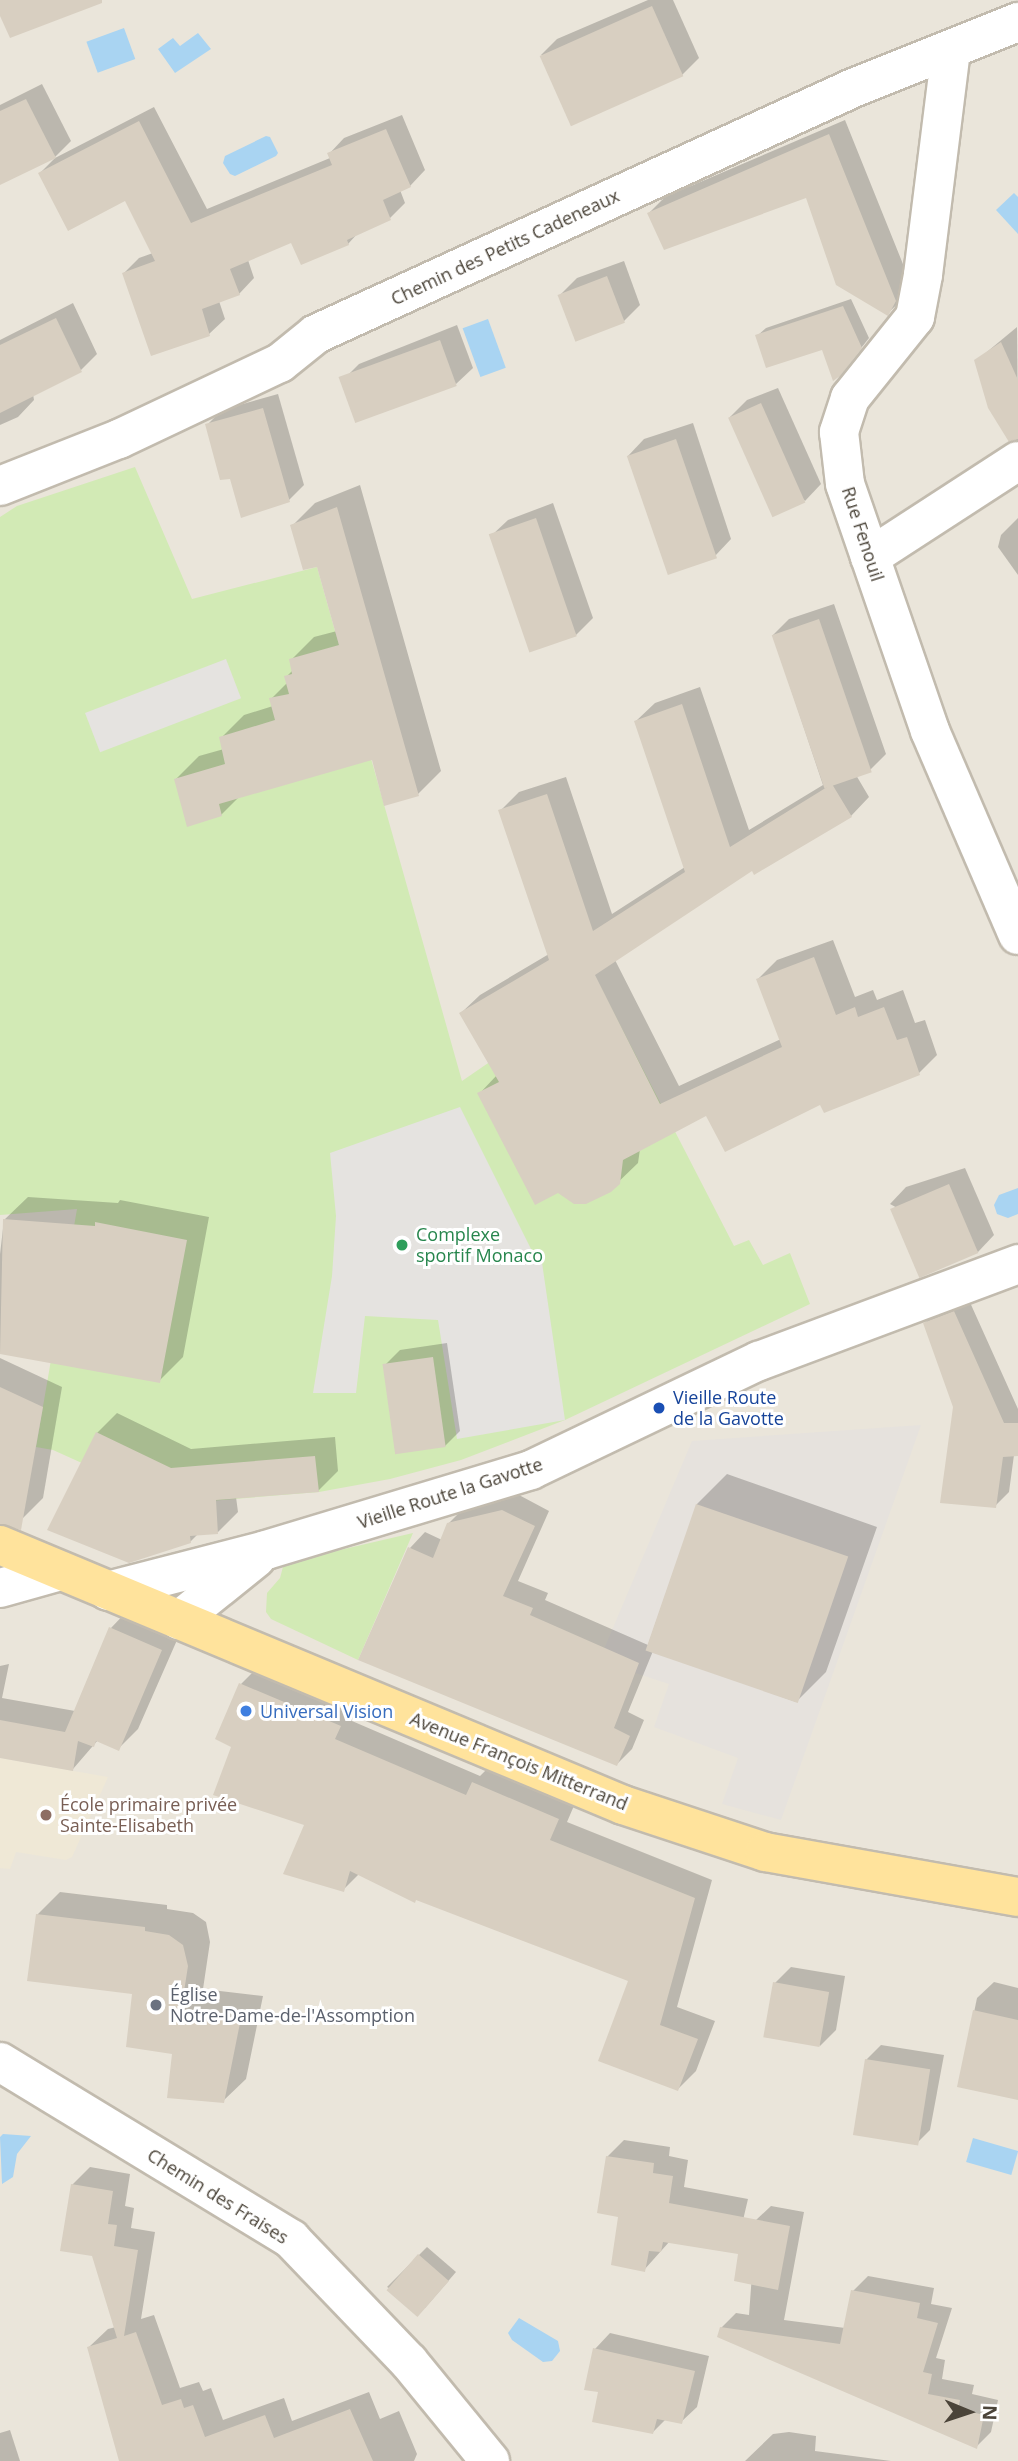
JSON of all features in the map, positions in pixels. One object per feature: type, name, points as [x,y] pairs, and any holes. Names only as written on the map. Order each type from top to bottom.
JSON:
[{"type":"main road","name":"Avenue François Mitterrand","points":[[0,1545],[623,1805],[765,1852],[1018,1897]]},
{"type":"street","name":"Chemin des Petits Cadeneaux","points":[[0,486],[119,439],[280,363],[316,334],[853,88],[1018,22]]},
{"type":"street","name":"Rue Fenouil","points":[[951,50],[923,275],[915,317],[850,398],[839,432],[845,484],[930,730],[1018,935]]},
{"type":"street","points":[[870,557],[1018,461]]},
{"type":"street","name":"Vieille Route la Gavotte","points":[[108,1591],[266,1550],[531,1470],[759,1361],[1018,1264]]},
{"type":"street","name":"Vieille Route la Gavotte","points":[[179,1619],[266,1550]]},
{"type":"street","points":[[0,1588],[61,1571]]},
{"type":"street","name":"Chemin des Fraises","points":[[0,2062],[291,2239],[409,2362],[490,2461]]},
{"type":"shaded area","points":[[0,0],[1018,0],[1018,2461],[0,2461]]},
{"type":"shaded area","points":[[226,659],[241,698],[100,752],[85,713]]},
{"type":"shaded area","points":[[460,1107],[533,1253],[540,1249],[565,1420],[457,1439],[438,1320],[365,1316],[356,1393],[313,1393],[332,1276],[336,1216],[330,1153]]},
{"type":"shaded area","points":[[921,1425],[781,1820],[722,1804],[738,1758],[654,1727],[669,1684],[599,1661],[692,1441]]},
{"type":"shaded area","name":"École primaire privée Sainte-Elisabeth","points":[[0,1758],[108,1777],[72,1857],[66,1860],[16,1852],[10,1869],[0,1868]]},
{"type":"green space","points":[[135,467],[192,599],[317,567],[462,1081],[600,986],[734,1246],[749,1240],[763,1265],[790,1253],[810,1304],[565,1420],[461,1460],[390,1479],[319,1492],[173,1504],[53,1450],[36,1447],[77,1209],[0,1215],[0,517],[17,506]]},
{"type":"green space","points":[[413,1533],[358,1660],[271,1619],[266,1612],[267,1593],[280,1578],[284,1563]]},
{"type":"water","points":[[124,28],[135,59],[98,73],[86,42]]},
{"type":"water","points":[[198,33],[211,49],[175,73],[158,49],[173,38],[180,46]]},
{"type":"water","points":[[266,136],[270,137],[278,153],[276,156],[235,176],[230,174],[223,163],[225,156]]},
{"type":"water","points":[[1014,193],[1018,197],[1018,234],[996,210]]},
{"type":"water","points":[[488,319],[506,368],[480,377],[463,328]]},
{"type":"water","points":[[1018,1188],[1018,1214],[1008,1218],[997,1214],[994,1205],[999,1195]]},
{"type":"water","points":[[3,2134],[31,2136],[17,2154],[13,2177],[2,2184],[0,2137]]},
{"type":"water","points":[[973,2138],[1018,2151],[1011,2175],[966,2162]]},
{"type":"water","points":[[519,2318],[558,2341],[560,2351],[552,2361],[543,2362],[512,2340],[508,2333]]},
{"type":"building","points":[[0,0],[102,0],[102,3],[10,38],[0,16]]},
{"type":"building","points":[[652,6],[683,76],[571,126],[540,56]]},
{"type":"building","points":[[26,99],[56,158],[0,185],[0,111]]},
{"type":"building","points":[[139,121],[191,223],[332,165],[327,153],[386,129],[411,187],[383,200],[391,220],[347,240],[349,245],[301,265],[291,243],[230,269],[240,295],[202,309],[210,336],[151,356],[122,273],[155,261],[125,201],[68,231],[38,173]]},
{"type":"building","points":[[829,134],[896,301],[888,316],[836,285],[806,198],[664,250],[647,213]]},
{"type":"building","points":[[607,276],[625,323],[575,342],[558,295]]},
{"type":"building","points":[[843,306],[862,348],[840,376],[833,381],[822,350],[766,368],[755,335]]},
{"type":"building","points":[[56,318],[82,372],[0,413],[0,345]]},
{"type":"building","points":[[440,340],[457,386],[355,423],[339,377]]},
{"type":"building","points":[[1001,342],[1018,380],[1018,439],[1009,442],[988,408],[974,360]]},
{"type":"building","points":[[761,403],[805,503],[772,517],[728,418]]},
{"type":"building","points":[[263,408],[290,502],[241,518],[230,479],[220,480],[205,424]]},
{"type":"building","points":[[676,439],[717,558],[668,575],[627,456]]},
{"type":"building","points":[[337,507],[419,796],[384,806],[372,760],[219,804],[222,816],[187,827],[174,779],[225,764],[219,737],[275,720],[269,698],[289,694],[284,676],[292,674],[289,659],[339,645],[317,567],[303,570],[290,525]]},
{"type":"building","points":[[536,518],[577,636],[529,652],[489,534]]},
{"type":"building","points":[[819,619],[872,772],[824,788],[772,635]]},
{"type":"building","points":[[682,704],[730,847],[832,784],[852,817],[754,875],[752,871],[595,975],[660,1104],[782,1047],[756,979],[814,957],[836,1015],[855,1007],[858,1017],[884,1007],[897,1040],[907,1037],[920,1075],[824,1113],[820,1105],[725,1152],[706,1116],[623,1160],[620,1184],[611,1192],[586,1204],[574,1204],[558,1193],[535,1205],[477,1093],[499,1082],[459,1013],[549,960],[498,810],[547,794],[593,931],[685,872],[634,721]]},
{"type":"building","points":[[949,1184],[978,1253],[919,1278],[890,1209]]},
{"type":"building","points":[[3,1219],[95,1226],[95,1222],[187,1240],[160,1383],[0,1354]]},
{"type":"building","points":[[954,1311],[1004,1423],[1018,1423],[1018,1456],[1003,1457],[996,1508],[940,1503],[953,1407],[923,1323]]},
{"type":"building","points":[[433,1357],[446,1447],[395,1454],[382,1364]]},
{"type":"building","points":[[0,1387],[43,1407],[21,1530],[0,1524]]},
{"type":"building","points":[[96,1432],[171,1468],[315,1456],[319,1492],[216,1500],[218,1534],[190,1536],[191,1543],[129,1563],[47,1530]]},
{"type":"building","points":[[696,1504],[848,1556],[798,1703],[646,1651]]},
{"type":"building","points":[[502,1510],[535,1526],[503,1596],[533,1608],[530,1615],[639,1663],[614,1728],[630,1736],[617,1766],[358,1660],[408,1547],[433,1558],[447,1523]]},
{"type":"building","points":[[109,1627],[162,1650],[119,1751],[96,1741],[94,1747],[78,1741],[73,1771],[0,1758],[0,1720],[65,1732]]},
{"type":"building","points":[[239,1683],[341,1726],[335,1739],[466,1795],[472,1782],[559,1819],[550,1840],[695,1898],[660,2025],[698,2039],[678,2091],[598,2061],[628,1981],[416,1900],[415,1903],[350,1871],[344,1892],[283,1874],[304,1825],[213,1795],[231,1747],[215,1739]]},
{"type":"building","name":"Église Notre-Dame-de-l'Assomption","points":[[36,1914],[145,1927],[145,1931],[169,1935],[183,1945],[188,1966],[181,2011],[241,2018],[224,2103],[167,2098],[172,2054],[126,2047],[132,1994],[27,1981]]},
{"type":"building","points":[[773,1982],[829,1992],[819,2047],[763,2037]]},
{"type":"building","points":[[973,2010],[1018,2020],[1018,2100],[957,2087]]},
{"type":"building","points":[[865,2059],[930,2069],[918,2145],[853,2135]]},
{"type":"building","points":[[606,2156],[654,2163],[653,2173],[673,2176],[669,2203],[790,2226],[778,2290],[734,2281],[738,2254],[663,2242],[661,2252],[649,2251],[645,2272],[611,2265],[618,2217],[597,2213]]},
{"type":"building","points":[[71,2184],[113,2191],[108,2224],[117,2225],[114,2246],[138,2250],[124,2336],[136,2332],[162,2405],[181,2399],[184,2408],[193,2405],[205,2437],[265,2415],[274,2438],[350,2409],[373,2461],[119,2461],[87,2347],[117,2338],[92,2256],[60,2251]]},
{"type":"building","points":[[418,2254],[449,2281],[417,2317],[387,2290]]},
{"type":"building","points":[[851,2290],[920,2303],[917,2318],[938,2323],[923,2372],[932,2374],[928,2394],[960,2400],[958,2409],[984,2415],[977,2449],[717,2337],[720,2327],[840,2344]]},
{"type":"building","points":[[593,2348],[695,2371],[682,2424],[657,2419],[653,2434],[592,2422],[598,2392],[584,2390]]},
{"type":"place","name":"Complexe sportif Monaco","points":[[402,1245]]},
{"type":"place","name":"Vieille Route de la Gavotte","points":[[659,1408]]},
{"type":"place","name":"Universal Vision","points":[[246,1711]]},
{"type":"place","name":"École primaire privée Sainte-Elisabeth","points":[[46,1815]]},
{"type":"place","name":"Église Notre-Dame-de-l'Assomption","points":[[156,2005]]}]
